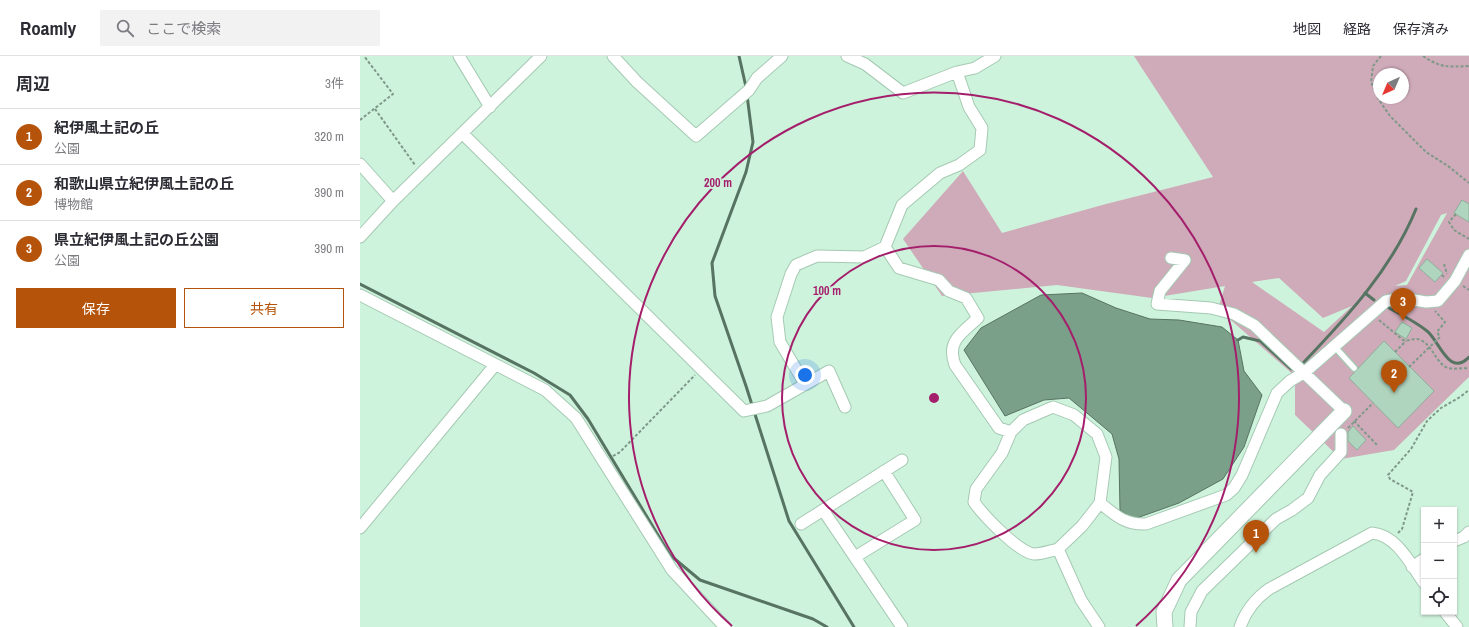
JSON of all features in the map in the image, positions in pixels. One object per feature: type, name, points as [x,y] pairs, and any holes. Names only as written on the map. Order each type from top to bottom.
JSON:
[{"type":"street","points":[[459,56],[490,107]]},
{"type":"street","points":[[360,237],[393,201],[541,56]]},
{"type":"street","points":[[614,56],[637,82],[696,136],[750,90],[757,78],[782,56]]},
{"type":"street","points":[[847,56],[865,64],[903,93],[958,72],[975,68],[995,56]]},
{"type":"street","points":[[805,384],[780,342],[777,317],[791,274],[796,265],[817,256],[864,257],[885,247],[902,204],[940,173],[959,166],[980,150],[982,128],[969,106],[958,72]]},
{"type":"street","points":[[463,134],[744,411],[767,406],[828,371],[845,407]]},
{"type":"street","points":[[360,164],[393,201]]},
{"type":"street","points":[[885,247],[899,268],[939,280],[949,290],[966,298],[978,318],[954,341],[951,354],[955,365],[999,428],[1011,432]]},
{"type":"street","points":[[1100,503],[1121,519],[1133,525],[1146,524],[1226,494],[1234,488],[1242,476],[1277,393],[1290,381],[1305,372],[1386,301],[1402,298],[1426,302],[1438,301],[1447,292],[1469,255]]},
{"type":"street","points":[[1165,627],[1164,612],[1179,580],[1344,411],[1305,372],[1254,325],[1234,314],[1211,308],[1157,304],[1160,291],[1185,260],[1171,258]]},
{"type":"street","points":[[360,295],[495,366],[545,390],[576,418],[672,570],[724,627]]},
{"type":"street","points":[[360,528],[495,366]]},
{"type":"street","points":[[1053,407],[1074,415],[1097,434],[1106,457],[1100,503],[1082,526],[1058,549],[1033,554],[1023,550],[984,516],[974,502],[976,489],[1002,453],[1011,432],[1023,420],[1053,407]]},
{"type":"street","points":[[1190,627],[1191,612],[1202,591],[1272,522],[1308,498],[1320,475],[1341,452],[1341,434]]},
{"type":"street","points":[[801,524],[902,460]]},
{"type":"street","points":[[855,557],[915,520],[884,471]]},
{"type":"street","points":[[823,510],[902,627]]},
{"type":"street","points":[[1457,540],[1464,537],[1469,532]]},
{"type":"street","points":[[1240,627],[1244,615],[1258,596],[1372,533],[1381,534],[1391,539],[1421,579]]},
{"type":"street","points":[[1058,549],[1081,600],[1100,627]]},
{"type":"street","points":[[1412,567],[1421,561]]},
{"type":"street","points":[[1447,615],[1457,627]]},
{"type":"lane","points":[[1334,346],[1354,368]]},
{"type":"path","points":[[360,120],[393,94],[364,56]]},
{"type":"path","points":[[1380,56],[1373,66],[1371,82],[1386,111],[1426,152],[1448,166],[1469,183]]},
{"type":"path","points":[[1422,56],[1436,65],[1446,67],[1469,66]]},
{"type":"path","points":[[375,109],[421,174]]},
{"type":"path","points":[[1456,214],[1449,222],[1450,226],[1469,239]]},
{"type":"path","points":[[1409,367],[1440,337],[1437,332],[1445,322],[1426,302]]},
{"type":"path","points":[[1368,316],[1383,322],[1398,336],[1406,341]]},
{"type":"path","points":[[1395,352],[1406,341],[1415,338],[1429,347],[1445,366],[1455,370],[1469,369]]},
{"type":"path","points":[[620,452],[700,369]]},
{"type":"path","points":[[1391,539],[1402,529],[1413,492],[1390,479],[1388,475],[1411,449],[1427,421],[1441,408],[1469,390]]},
{"type":"path","points":[[1344,411],[1378,446]]},
{"type":"shaded area","points":[[1134,56],[1469,56],[1469,377],[1394,450],[1341,459],[1295,415],[1295,376],[1218,309],[1225,286],[1152,298],[1057,285],[942,296],[903,239],[963,171],[1002,233],[1106,204],[1213,177]],"holes":[[[1447,213],[1407,285],[1395,286],[1406,281],[1441,215]],[[1279,278],[1323,318],[1352,306],[1324,332],[1252,282]]]},
{"type":"shaded area","points":[[1082,293],[1116,308],[1150,319],[1179,320],[1222,327],[1238,340],[1244,371],[1262,395],[1244,447],[1223,479],[1179,503],[1134,519],[1120,510],[1119,459],[1112,434],[1069,398],[1044,400],[1005,416],[964,350],[981,328],[1041,295]]},
{"type":"building","points":[[1462,200],[1469,204],[1469,222],[1454,213]]},
{"type":"building","points":[[1427,259],[1443,273],[1435,282],[1419,268]]},
{"type":"building","points":[[1402,322],[1412,328],[1406,339],[1395,332]]},
{"type":"building","points":[[1384,341],[1434,391],[1398,428],[1349,378]]},
{"type":"building","points":[[1353,426],[1366,440],[1357,450],[1348,441],[1348,432]]},
{"type":"waterway","points":[[739,56],[746,87]]},
{"type":"waterway","points":[[747,95],[753,142],[746,172],[712,263],[715,296],[746,386],[789,521],[854,627]]},
{"type":"waterway","points":[[1304,362],[1337,327],[1382,271],[1406,231],[1416,209]]},
{"type":"waterway","points":[[360,284],[534,373],[570,395],[588,419],[670,555],[700,580],[813,619],[827,627]]},
{"type":"waterway","points":[[1365,293],[1374,300]]},
{"type":"waterway","points":[[1389,308],[1427,331],[1450,360],[1456,363],[1462,362],[1469,357]]},
{"type":"waterway","points":[[1238,340],[1243,337],[1260,341],[1291,369]]},
{"type":"place","name":"県立紀伊風土記の丘公園","points":[[1403,321]]},
{"type":"place","name":"和歌山県立紀伊風土記の丘","points":[[1394,393]]},
{"type":"place","name":"紀伊風土記の丘","points":[[1256,553]]}]
